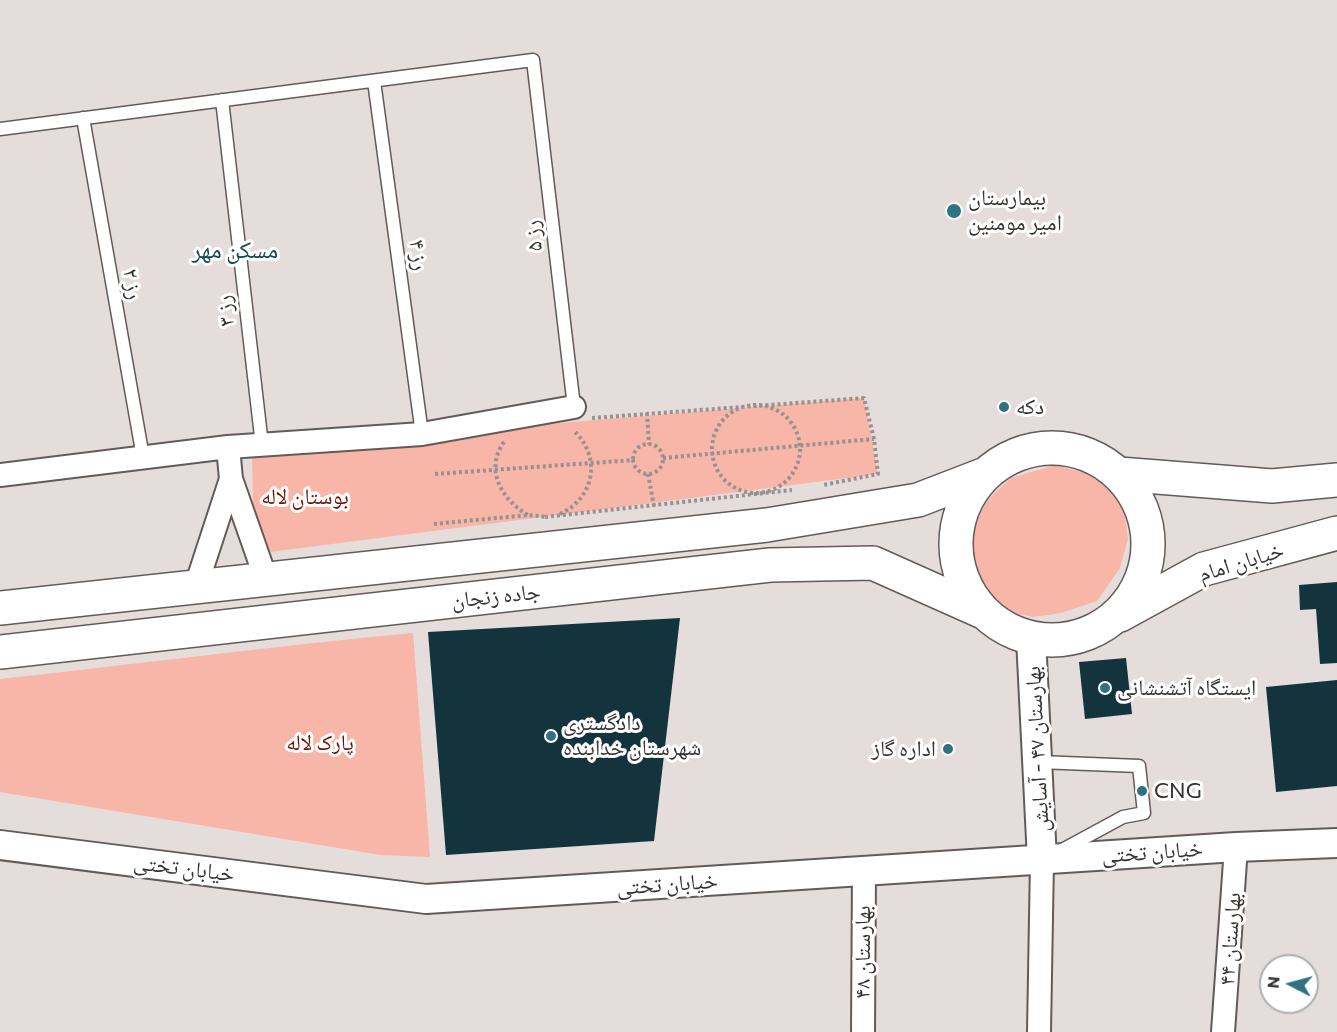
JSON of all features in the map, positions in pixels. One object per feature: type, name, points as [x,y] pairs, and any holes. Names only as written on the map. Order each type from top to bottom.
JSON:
[{"type":"main road","points":[[0,608],[766,525],[867,511],[918,501],[983,475],[1007,458],[1036,448],[1066,447],[1094,456],[1119,474],[1138,499],[1148,530],[1147,562],[1136,592],[1116,617],[1090,633],[1061,640],[1031,638],[1014,633],[983,612],[966,588],[956,559],[956,529],[966,500],[983,475]]},
{"type":"main road","points":[[1119,474],[1272,486],[1337,480]]},
{"type":"main road","name":"خیابان امام","points":[[1116,617],[1204,569],[1337,533]]},
{"type":"main road","name":"جاده زنجان","points":[[0,652],[770,565],[873,562],[983,612]]},
{"type":"street","points":[[0,475],[228,447],[422,434],[578,417]]},
{"type":"street","points":[[228,447],[231,479],[266,579]]},
{"type":"street","points":[[196,586],[231,479]]},
{"type":"street","name":"بهارستان ۴۷ - آسایش","points":[[1031,638],[1039,762],[1042,860]]},
{"type":"street","name":"خیابان تختی","points":[[0,845],[426,899],[1236,847],[1337,844]]},
{"type":"street","name":"بهارستان ۴۴","points":[[1223,1032],[1236,847]]},
{"type":"street","points":[[1039,1032],[1042,860]]},
{"type":"street","name":"بهارستان ۴۸","points":[[862,1032],[864,872]]},
{"type":"lane","name":"رز ۵","points":[[374,81],[533,60],[578,417]]},
{"type":"lane","points":[[0,129],[374,81]]},
{"type":"lane","name":"رز ۴","points":[[374,81],[422,434]]},
{"type":"lane","name":"رز ۳","points":[[222,100],[261,445]]},
{"type":"lane","name":"رز ۲","points":[[83,118],[142,457]]},
{"type":"lane","points":[[1039,762],[1139,766],[1144,813],[1124,817],[1042,860]]},
{"type":"path","points":[[545,517],[561,514],[574,506],[584,495],[591,481],[592,462],[581,437],[578,417],[864,398],[874,439],[878,474],[821,485]]},
{"type":"path","points":[[751,405],[765,405],[784,415],[797,431],[800,445],[799,459],[789,477],[772,490],[759,493],[745,492],[731,485],[720,474],[713,452],[716,430],[725,417],[738,409],[751,405]]},
{"type":"path","points":[[647,413],[649,444]]},
{"type":"path","points":[[510,434],[500,447],[496,470],[503,495],[514,507],[528,515]]},
{"type":"path","points":[[663,458],[874,439]]},
{"type":"path","points":[[649,444],[660,449],[663,458],[658,471],[648,474],[639,471],[634,460],[638,448],[649,444]]},
{"type":"path","points":[[435,474],[634,460]]},
{"type":"path","points":[[648,474],[654,506]]},
{"type":"path","points":[[434,524],[528,515],[545,517],[799,490]]},
{"type":"green space","name":"بوستان لاله","points":[[864,398],[878,474],[254,554],[252,452],[436,433]]},
{"type":"green space","points":[[1055,465],[1085,473],[1116,493],[1124,509],[1128,539],[1120,568],[1097,601],[1061,613],[1033,617],[1014,613],[987,597],[972,568],[972,534],[986,501],[1011,478]]},
{"type":"green space","name":"پارک لاله","points":[[413,633],[430,857],[381,855],[0,792],[0,679]]},
{"type":"building","points":[[1337,582],[1337,663],[1320,664],[1316,609],[1300,610],[1299,585]]},
{"type":"building","name":"دادگستری شهرستان خدابنده","points":[[680,618],[654,841],[446,855],[428,632]]},
{"type":"building","name":"ایستگاه آتشنشانی","points":[[1126,658],[1132,714],[1085,719],[1079,662]]},
{"type":"building","points":[[1337,680],[1337,786],[1276,792],[1266,687]]},
{"type":"place","name":"بیمارستان امیر مومنین","points":[[954,211]]},
{"type":"place","name":"دکه","points":[[1004,407]]},
{"type":"place","name":"ایستگاه آتشنشانی","points":[[1105,688]]},
{"type":"place","name":"دادگستری شهرستان خدابنده","points":[[551,736]]},
{"type":"place","name":"اداره گاز","points":[[948,749]]},
{"type":"place","name":"CNG","points":[[1142,791]]},
{"type":"district","name":"مسکن مهر","points":[[235,250]]}]
